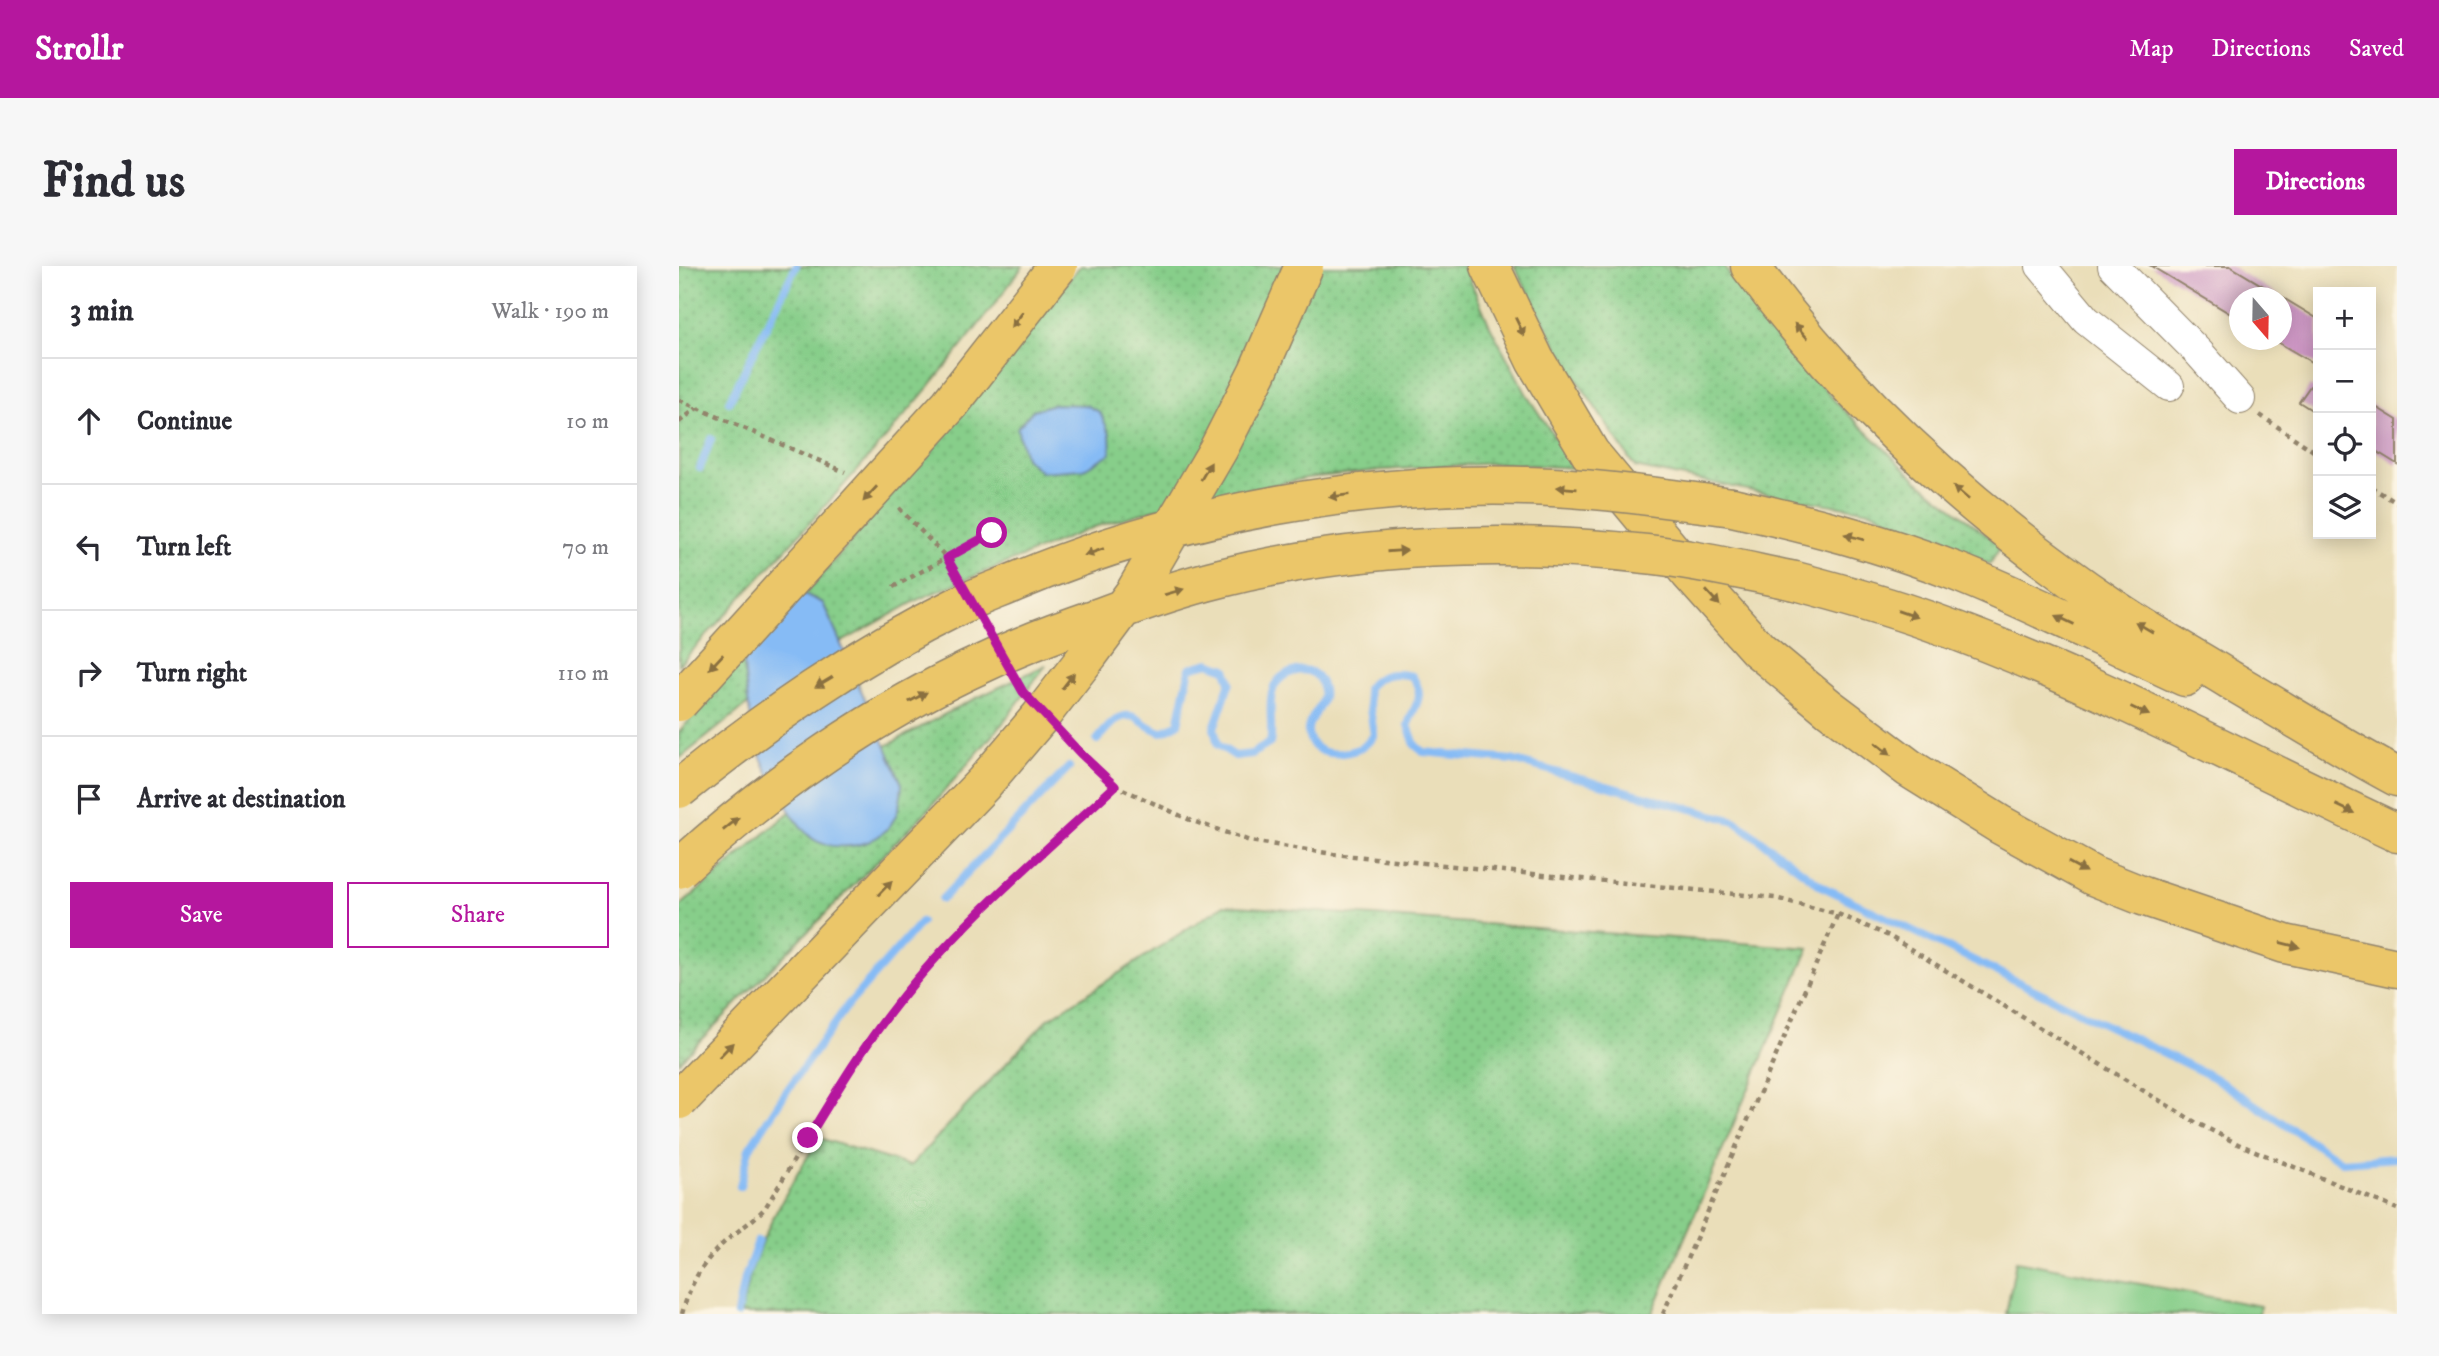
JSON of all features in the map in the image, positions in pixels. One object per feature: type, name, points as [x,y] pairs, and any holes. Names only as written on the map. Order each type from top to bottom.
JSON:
[{"type":"highway","points":[[679,702],[950,404],[1058,266]]},
{"type":"highway","points":[[679,1100],[983,784],[1090,654],[1135,592],[1219,448],[1258,371],[1304,266]]},
{"type":"highway","points":[[1490,266],[1535,360],[1590,453],[1689,572],[1758,649],[1829,708],[1909,768],[1999,824],[2092,876],[2285,944],[2397,968]]},
{"type":"highway","points":[[1750,266],[1779,306],[1856,394],[1934,469],[2005,530],[2111,607],[2397,777]]},
{"type":"highway","points":[[679,789],[733,745],[797,699],[894,641],[958,605],[1051,567],[1136,537],[1293,502],[1390,491],[1470,487],[1551,487],[1642,494],[1732,508],[1815,526],[1888,547],[1958,572],[2350,751]]},
{"type":"highway","points":[[679,869],[765,796],[829,752],[904,705],[987,661],[1146,600],[1221,578],[1301,562],[1387,552],[1470,547],[1553,547],[1647,554],[1795,581],[1877,603],[1934,622],[2024,658],[2397,833]]},
{"type":"street","points":[[2041,266],[2086,320],[2169,386]]},
{"type":"street","points":[[2113,266],[2241,399]]},
{"type":"path","points":[[2241,399],[2269,423],[2313,451]]},
{"type":"path","points":[[679,400],[850,475]]},
{"type":"path","points":[[679,422],[697,408]]},
{"type":"path","points":[[2376,490],[2397,503]]},
{"type":"path","points":[[890,501],[908,516],[947,558],[958,578]]},
{"type":"path","points":[[893,587],[992,533]]},
{"type":"path","points":[[1061,733],[1115,786],[1189,820],[1262,843],[1333,855],[1775,898],[1838,914],[1889,936],[2183,1115],[2238,1144],[2397,1209]]},
{"type":"path","points":[[682,1314],[699,1270],[712,1253],[765,1208],[857,1058],[897,1003],[959,933],[1115,786]]},
{"type":"path","points":[[1663,1314],[1838,914]]},
{"type":"green space","points":[[679,266],[1023,266],[984,319],[900,421],[679,665]]},
{"type":"green space","points":[[1080,266],[1464,266],[1489,324],[1528,397],[1575,468],[1495,463],[1382,470],[1307,478],[1153,510],[1094,527],[921,598],[840,643],[823,603],[802,593],[813,585],[954,423]]},
{"type":"green space","points":[[1514,266],[1724,266],[1734,282],[1835,401],[1917,480],[2001,546],[1990,564],[1871,511],[1782,497],[1635,467],[1569,368]]},
{"type":"green space","points":[[743,659],[749,703],[679,759],[679,732]]},
{"type":"green space","points":[[1046,665],[1002,724],[928,810],[679,1062],[679,907],[791,811],[810,837],[887,830],[898,808],[900,789],[884,747],[962,705]]},
{"type":"green space","points":[[1224,905],[1809,948],[1652,1314],[741,1314],[761,1244],[782,1201],[819,1138],[910,1166],[1047,1020]]},
{"type":"green space","points":[[2016,1261],[2260,1306],[2259,1314],[2006,1314]]},
{"type":"water","points":[[1054,404],[1086,405],[1100,412],[1110,434],[1111,453],[1084,469],[1041,472],[1025,458],[1017,428],[1033,410]]},
{"type":"water","points":[[802,593],[823,603],[902,784],[898,810],[891,824],[879,836],[857,845],[826,845],[806,833],[770,776],[753,729],[742,640]]},
{"type":"building","points":[[2151,266],[2230,266],[2265,287],[2229,287],[2229,313]]},
{"type":"building","points":[[2292,303],[2313,316],[2313,363],[2291,350]]},
{"type":"building","points":[[2310,386],[2313,388],[2313,411],[2299,402]]},
{"type":"building","points":[[2376,407],[2397,420],[2397,464],[2376,451]]},
{"type":"waterway","points":[[729,402],[796,266]]},
{"type":"waterway","points":[[700,468],[711,439]]},
{"type":"waterway","points":[[1097,740],[1115,721],[1126,716],[1132,716],[1162,732],[1178,724],[1190,668],[1209,663],[1226,669],[1230,682],[1214,728],[1218,745],[1235,756],[1252,754],[1270,743],[1274,687],[1287,674],[1300,670],[1315,674],[1323,690],[1323,698],[1309,725],[1312,744],[1329,753],[1348,752],[1357,750],[1374,735],[1367,689],[1371,684],[1387,675],[1412,676],[1419,696],[1408,725],[1415,745],[1423,752],[1512,760],[1735,821],[1823,887],[2213,1077],[2342,1162],[2397,1158]]},
{"type":"waterway","points":[[942,899],[1069,767]]},
{"type":"waterway","points":[[740,1186],[749,1149],[788,1089],[847,1006],[921,922]]},
{"type":"waterway","points":[[737,1314],[743,1284],[758,1241]]},
{"type":"route","points":[[808,1138],[857,1058],[897,1003],[950,942],[1115,786],[1023,692],[947,558],[992,533]]}]
